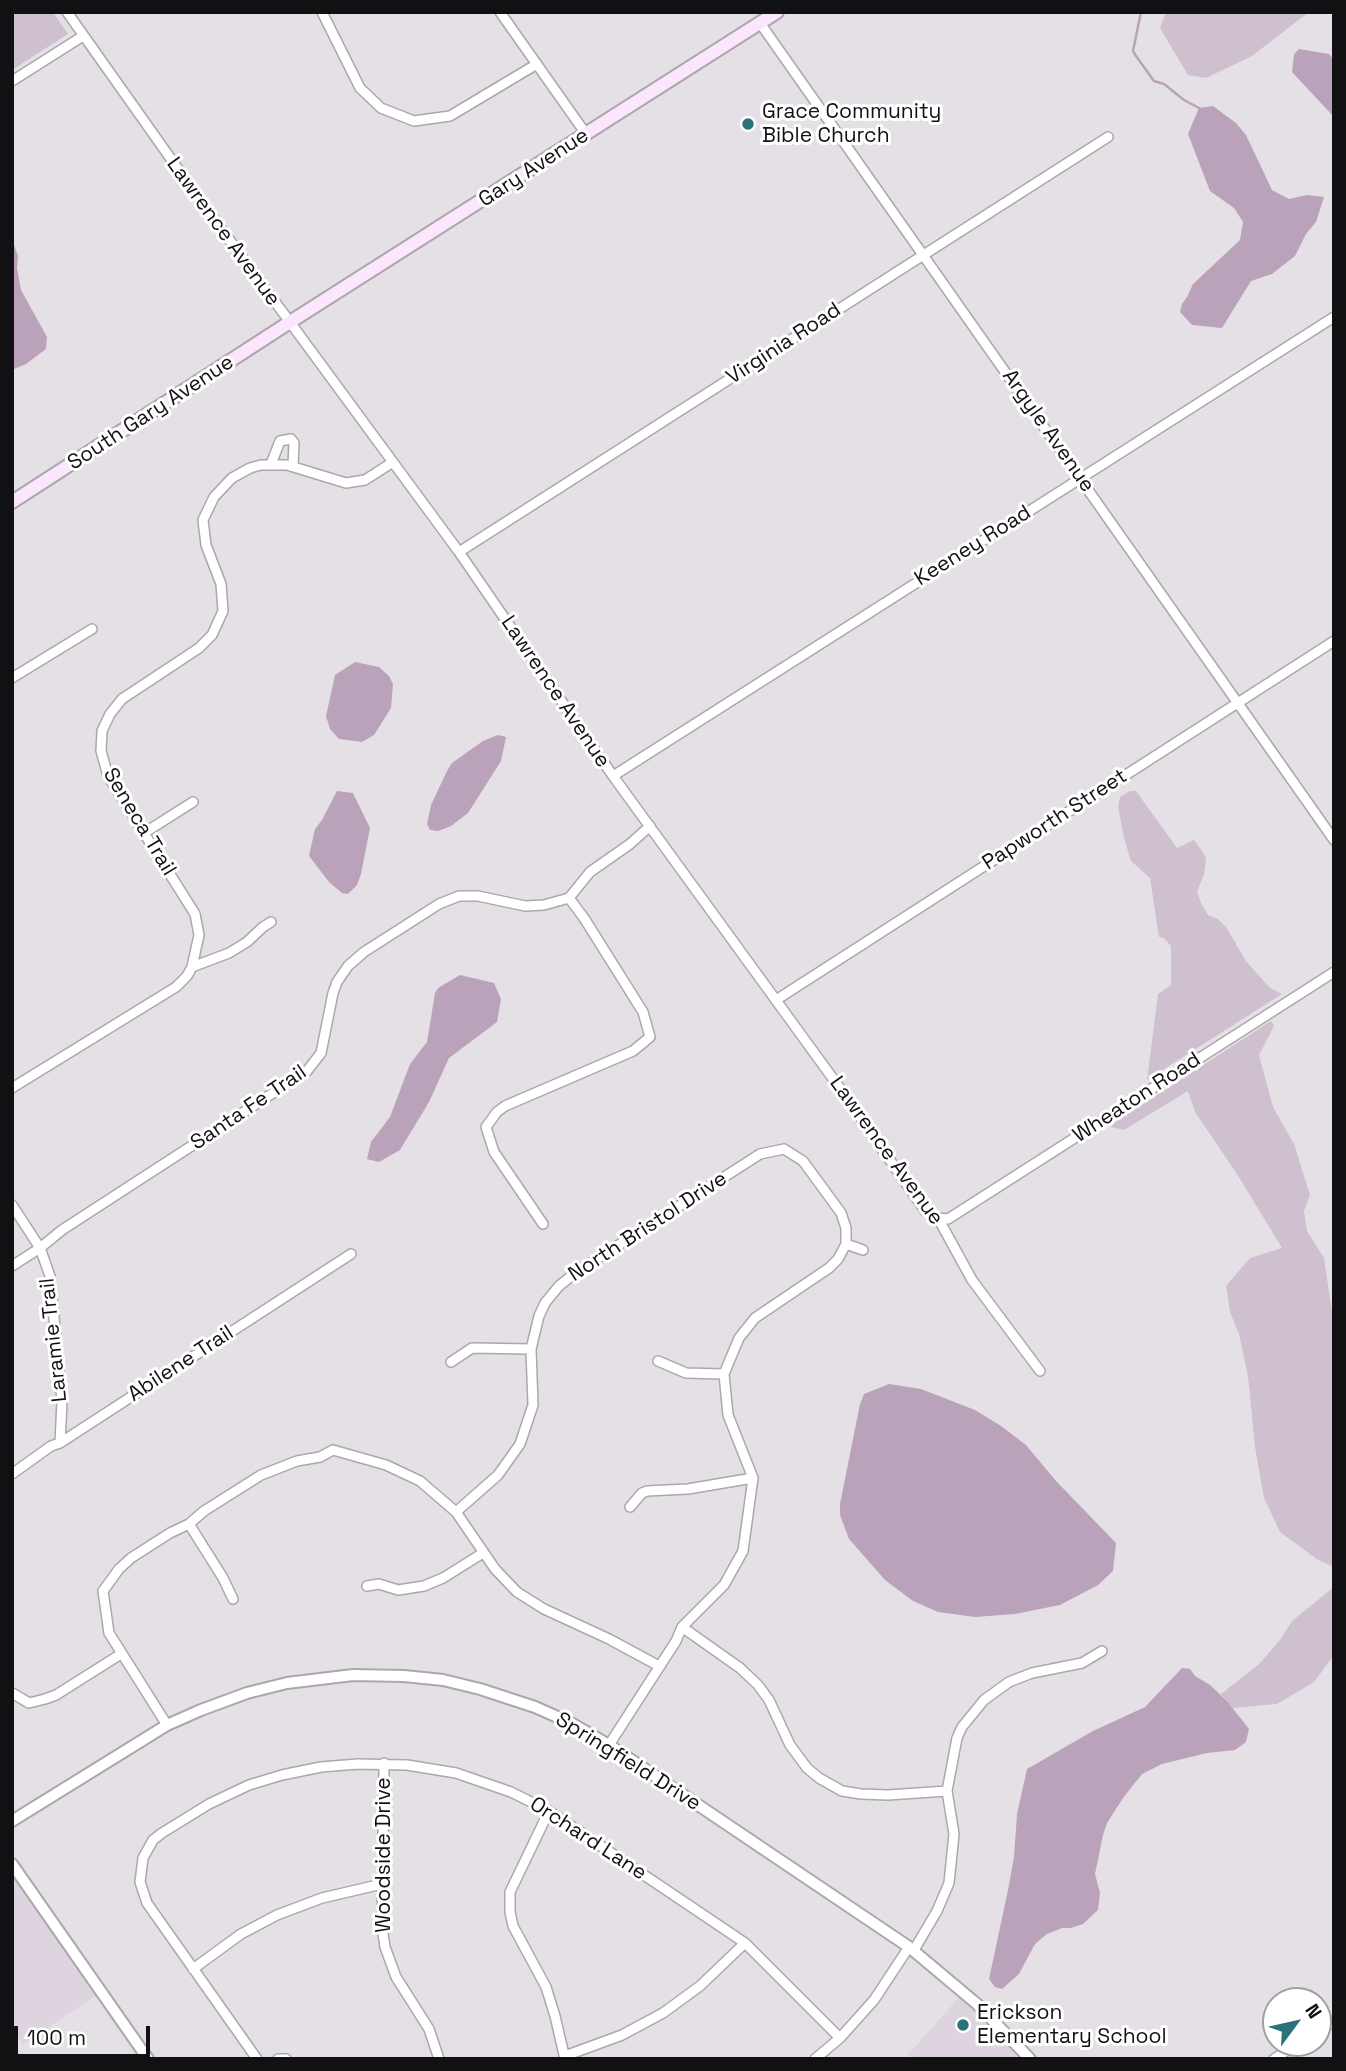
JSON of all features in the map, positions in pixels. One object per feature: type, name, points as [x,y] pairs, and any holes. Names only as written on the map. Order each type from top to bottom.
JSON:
[{"type":"main road","name":"Gary Avenue","points":[[290,323],[778,12]]},
{"type":"main road","name":"South Gary Avenue","points":[[12,502],[290,323]]},
{"type":"street","name":"Lawrence Avenue","points":[[66,12],[459,552],[613,776],[926,1212],[938,1218],[972,1280],[1040,1371]]},
{"type":"street","points":[[322,12],[352,76],[368,97],[381,108],[414,121],[440,119],[457,113],[537,64]]},
{"type":"street","points":[[500,12],[586,134]]},
{"type":"street","name":"Argyle Avenue","points":[[760,23],[1334,840]]},
{"type":"street","points":[[12,81],[83,36]]},
{"type":"street","name":"Virginia Road","points":[[459,552],[1108,137]]},
{"type":"street","name":"Keeney Road","points":[[613,776],[1334,317]]},
{"type":"street","points":[[271,464],[280,441],[290,439],[294,443],[293,466]]},
{"type":"street","name":"Seneca Trail","points":[[192,968],[199,935],[195,914],[108,776],[102,751],[102,731],[110,714],[122,699],[199,648],[212,635],[223,611],[221,584],[206,545],[203,520],[216,493],[232,478],[250,468],[271,464],[293,466],[346,483],[365,480],[393,462]]},
{"type":"street","points":[[12,678],[92,629]]},
{"type":"street","name":"Papworth Street","points":[[776,1000],[1334,640]]},
{"type":"street","points":[[144,833],[193,802]]},
{"type":"street","points":[[543,1224],[494,1152],[486,1127],[505,1106],[633,1051],[650,1037],[643,1012],[569,898],[590,872],[630,844],[650,826]]},
{"type":"street","name":"Santa Fe Trail","points":[[12,1266],[62,1230],[307,1071],[320,1053],[337,982],[348,966],[364,952],[439,904],[458,896],[478,895],[525,906],[544,905],[569,898]]},
{"type":"street","points":[[12,1088],[176,987],[192,968],[238,948],[271,922]]},
{"type":"street","name":"Wheaton Road","points":[[938,1218],[948,1219],[1334,972]]},
{"type":"street","name":"North Bristol Drive","points":[[456,1512],[498,1475],[520,1444],[533,1405],[531,1349],[539,1316],[545,1303],[559,1286],[575,1273],[754,1158],[783,1149],[810,1168],[841,1213],[846,1228],[846,1244]]},
{"type":"street","name":"Laramie Trail","points":[[12,1205],[40,1248],[50,1276],[62,1401],[60,1443]]},
{"type":"street","points":[[609,1745],[682,1627],[718,1591],[738,1563],[743,1551],[752,1478],[728,1415],[724,1374],[734,1349],[746,1328],[768,1308],[829,1268],[838,1259],[846,1244],[863,1250]]},
{"type":"street","name":"Abilene Trail","points":[[12,1474],[51,1446],[60,1443],[351,1254]]},
{"type":"street","points":[[451,1362],[472,1348],[531,1349]]},
{"type":"street","points":[[658,1361],[686,1373],[724,1374]]},
{"type":"street","points":[[167,1725],[109,1633],[103,1591],[131,1558],[261,1475],[297,1461],[320,1457],[333,1450],[403,1472],[420,1481],[456,1512],[506,1582],[544,1609],[659,1666]]},
{"type":"street","points":[[630,1507],[647,1491],[688,1489],[752,1478]]},
{"type":"street","points":[[188,1524],[223,1578],[233,1599]]},
{"type":"street","points":[[367,1586],[379,1584],[398,1590],[424,1586],[443,1578],[483,1553]]},
{"type":"street","points":[[682,1627],[740,1668],[758,1685],[769,1700],[790,1745],[807,1768],[819,1778],[842,1791],[861,1794],[947,1791]]},
{"type":"street","points":[[815,2059],[840,2038],[874,2000],[937,1911],[949,1883],[954,1834],[947,1791],[957,1738],[971,1714],[1002,1686],[1022,1676],[1082,1663],[1102,1651]]},
{"type":"street","points":[[12,1693],[29,1703],[56,1695],[121,1654]]},
{"type":"street","name":"Springfield Drive","points":[[12,1821],[167,1725],[247,1693],[287,1683],[337,1676],[384,1675],[443,1680],[535,1706],[609,1745],[911,1948],[977,2004],[1030,2059]]},
{"type":"street","name":"Orchard Lane","points":[[193,1969],[147,1903],[140,1882],[143,1858],[153,1840],[209,1804],[248,1786],[321,1767],[384,1763],[435,1769],[480,1780],[548,1811],[745,1943],[840,2038]]},
{"type":"street","name":"Woodside Drive","points":[[384,1763],[382,1927],[386,1953],[396,1977],[429,2029],[439,2059]]},
{"type":"street","points":[[548,1811],[510,1892],[510,1912],[513,1926],[545,1987],[565,2058],[622,2035],[663,2014],[700,1986],[745,1943]]},
{"type":"street","points":[[12,1864],[148,2059]]},
{"type":"street","points":[[257,2059],[193,1969],[241,1934],[277,1915],[322,1898],[382,1884]]},
{"type":"street","points":[[278,2059],[286,2059]]},
{"type":"shaded area","points":[[12,12],[53,12],[68,34],[12,70]]},
{"type":"shaded area","points":[[1166,12],[1309,12],[1252,56],[1206,78],[1188,75],[1160,28]]},
{"type":"shaded area","points":[[1299,49],[1329,54],[1334,60],[1334,117],[1292,72],[1294,54]]},
{"type":"shaded area","points":[[1213,106],[1236,123],[1246,135],[1272,190],[1289,199],[1307,195],[1324,197],[1316,222],[1306,234],[1295,256],[1272,274],[1251,281],[1222,328],[1192,325],[1180,312],[1193,284],[1240,240],[1243,222],[1234,208],[1210,191],[1188,134],[1199,108]]},
{"type":"shaded area","points":[[12,239],[18,256],[21,290],[47,337],[46,349],[26,364],[14,369],[12,369]]},
{"type":"shaded area","points":[[355,662],[379,667],[393,684],[391,708],[374,735],[362,742],[339,739],[330,729],[326,716],[335,675]]},
{"type":"shaded area","points":[[498,735],[506,737],[501,761],[468,813],[451,826],[438,831],[430,830],[427,824],[431,805],[452,763],[483,741]]},
{"type":"shaded area","points":[[337,791],[353,793],[370,828],[361,874],[357,885],[348,894],[342,893],[329,882],[309,856],[315,829]]},
{"type":"shaded area","points":[[1130,791],[1136,791],[1177,848],[1194,840],[1206,857],[1204,875],[1197,891],[1201,903],[1208,915],[1218,919],[1226,927],[1246,961],[1270,988],[1282,994],[1147,1080],[1158,994],[1171,985],[1171,946],[1164,938],[1159,937],[1150,878],[1131,861],[1124,838],[1118,806],[1120,797]]},
{"type":"shaded area","points":[[460,975],[494,983],[501,999],[497,1022],[449,1058],[429,1102],[400,1150],[379,1162],[367,1159],[371,1142],[390,1117],[410,1064],[427,1042],[435,993],[438,988]]},
{"type":"shaded area","points":[[1271,1021],[1274,1026],[1259,1055],[1273,1107],[1294,1144],[1310,1195],[1304,1211],[1307,1231],[1324,1258],[1334,1326],[1334,1567],[1318,1560],[1280,1532],[1264,1498],[1255,1447],[1248,1376],[1239,1334],[1230,1312],[1226,1286],[1250,1258],[1282,1248],[1195,1112],[1188,1091],[1124,1130],[1111,1127]]},
{"type":"shaded area","points":[[889,1384],[921,1389],[975,1410],[1026,1445],[1056,1481],[1116,1543],[1113,1571],[1098,1585],[1060,1605],[1015,1614],[975,1617],[938,1612],[913,1601],[885,1580],[849,1539],[840,1515],[840,1504],[864,1394]]},
{"type":"shaded area","points":[[1334,1587],[1334,1655],[1314,1682],[1277,1704],[1233,1708],[1221,1694],[1259,1664],[1292,1621]]},
{"type":"shaded area","points":[[1182,1668],[1190,1669],[1227,1701],[1249,1729],[1246,1742],[1235,1750],[1207,1753],[1162,1764],[1142,1774],[1107,1823],[1103,1835],[1095,1874],[1100,1893],[1098,1910],[1083,1924],[1047,1934],[1035,1944],[1019,1974],[1002,1989],[995,1987],[989,1979],[1014,1857],[1017,1814],[1027,1769],[1093,1731],[1145,1707]]},
{"type":"shaded area","points":[[12,1868],[100,1993],[23,2044],[12,2029]]},
{"type":"shaded area","name":"Erickson Elementary School","points":[[961,1995],[1024,2059],[904,2059]]},
{"type":"waterway","points":[[1141,12],[1133,51],[1136,56],[1154,81],[1164,84],[1199,108]]},
{"type":"place","name":"Grace Community Bible Church","points":[[748,124]]},
{"type":"place","name":"Erickson Elementary School","points":[[963,2025]]}]
